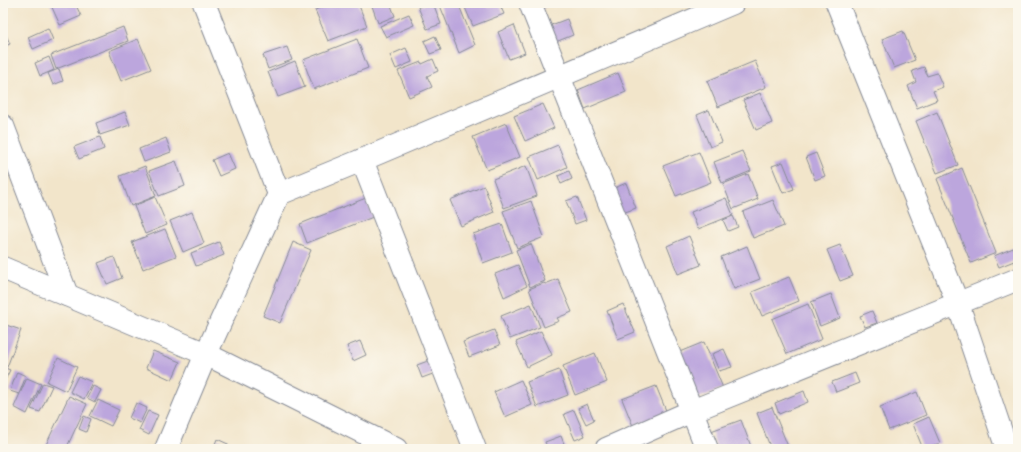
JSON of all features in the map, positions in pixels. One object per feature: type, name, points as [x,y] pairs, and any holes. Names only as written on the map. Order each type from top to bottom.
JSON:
[{"type":"street","points":[[204,3],[278,194]]},
{"type":"street","points":[[530,3],[707,449]]},
{"type":"street","points":[[166,449],[206,354],[278,194],[733,3]]},
{"type":"street","points":[[837,3],[958,304],[1007,449]]},
{"type":"street","points":[[3,126],[67,295]]},
{"type":"street","points":[[362,160],[475,449]]},
{"type":"street","points":[[3,268],[206,354],[396,449]]},
{"type":"street","points":[[606,449],[692,411],[1018,279]]},
{"type":"building","points":[[50,3],[75,3],[81,16],[60,25]]},
{"type":"building","points":[[332,3],[358,3],[367,26],[328,41],[315,10]]},
{"type":"building","points":[[371,3],[390,3],[395,16],[378,23]]},
{"type":"building","points":[[428,3],[433,3],[441,24],[427,29],[418,7]]},
{"type":"building","points":[[439,3],[458,3],[475,45],[459,53]]},
{"type":"building","points":[[463,3],[486,3],[488,7],[499,3],[504,14],[473,26]]},
{"type":"building","points":[[540,3],[554,3],[543,8]]},
{"type":"building","points":[[409,14],[414,25],[386,37],[380,26]]},
{"type":"building","points":[[567,19],[573,35],[553,43],[546,27]]},
{"type":"building","points":[[514,25],[525,53],[509,59],[498,32]]},
{"type":"building","points":[[123,27],[128,41],[56,69],[51,55]]},
{"type":"building","points":[[3,28],[10,44],[3,47]]},
{"type":"building","points":[[48,28],[53,40],[33,49],[28,37]]},
{"type":"building","points":[[903,31],[915,60],[894,68],[882,39]]},
{"type":"building","points":[[435,36],[441,50],[430,54],[424,41]]},
{"type":"building","points":[[138,39],[151,69],[121,81],[109,51]]},
{"type":"building","points":[[357,39],[368,68],[314,89],[303,60]]},
{"type":"building","points":[[287,47],[292,60],[268,69],[263,55]]},
{"type":"building","points":[[406,48],[412,62],[396,69],[390,55]]},
{"type":"building","points":[[49,57],[54,70],[40,76],[35,63]]},
{"type":"building","points":[[433,59],[438,71],[427,76],[432,87],[409,97],[398,71]]},
{"type":"building","points":[[295,61],[305,87],[278,97],[268,72]]},
{"type":"building","points":[[755,61],[766,87],[718,107],[707,81]]},
{"type":"building","points":[[924,67],[927,76],[937,73],[943,87],[933,91],[937,100],[917,108],[908,86],[916,82],[912,71]]},
{"type":"building","points":[[59,69],[63,81],[53,85],[48,73]]},
{"type":"building","points":[[618,73],[626,92],[585,109],[578,90]]},
{"type":"building","points":[[760,93],[772,123],[756,130],[743,100]]},
{"type":"building","points":[[543,104],[554,128],[525,141],[514,116]]},
{"type":"building","points":[[709,110],[722,142],[710,147],[697,115]]},
{"type":"building","points":[[125,112],[130,125],[100,135],[96,123]]},
{"type":"building","points":[[937,112],[958,165],[937,173],[916,121]]},
{"type":"building","points":[[506,123],[520,157],[487,170],[473,137]]},
{"type":"building","points":[[100,137],[104,149],[79,159],[74,147]]},
{"type":"building","points":[[166,138],[171,152],[144,162],[139,149]]},
{"type":"building","points":[[558,145],[567,167],[538,180],[529,157]]},
{"type":"building","points":[[742,151],[751,171],[722,183],[714,162]]},
{"type":"building","points":[[699,152],[711,182],[676,196],[663,166]]},
{"type":"building","points":[[228,153],[235,169],[219,176],[212,160]]},
{"type":"building","points":[[816,153],[825,176],[815,180],[806,157]]},
{"type":"building","points":[[176,161],[185,186],[159,196],[149,171]]},
{"type":"building","points":[[783,162],[794,189],[783,193],[772,166]]},
{"type":"building","points":[[145,166],[156,196],[131,206],[120,176]]},
{"type":"building","points":[[526,166],[537,196],[504,208],[493,179]]},
{"type":"building","points":[[962,168],[996,253],[971,263],[937,179]]},
{"type":"building","points":[[569,171],[572,179],[561,184],[558,176]]},
{"type":"building","points":[[748,174],[758,199],[733,209],[723,184]]},
{"type":"building","points":[[626,183],[636,208],[620,214],[610,190]]},
{"type":"building","points":[[484,186],[494,212],[461,226],[450,200]]},
{"type":"building","points":[[155,197],[167,225],[145,234],[134,206]]},
{"type":"building","points":[[577,197],[586,220],[575,224],[566,201]]},
{"type":"building","points":[[366,198],[373,217],[307,243],[300,224]]},
{"type":"building","points":[[726,198],[733,215],[698,229],[691,212]]},
{"type":"building","points":[[773,200],[784,226],[753,238],[743,212]]},
{"type":"building","points":[[531,201],[544,237],[517,248],[503,211]]},
{"type":"building","points":[[192,212],[204,243],[183,252],[170,221]]},
{"type":"building","points":[[733,216],[738,227],[728,231],[723,220]]},
{"type":"building","points":[[502,224],[512,252],[483,263],[473,234]]},
{"type":"building","points":[[165,229],[176,256],[143,269],[132,242]]},
{"type":"building","points":[[689,236],[701,265],[678,274],[667,246]]},
{"type":"building","points":[[219,242],[224,255],[196,266],[191,253]]},
{"type":"building","points":[[293,242],[311,250],[280,323],[263,316]]},
{"type":"building","points":[[531,244],[545,281],[530,287],[516,250]]},
{"type":"building","points":[[840,245],[853,276],[840,281],[827,250]]},
{"type":"building","points":[[747,246],[760,279],[734,289],[721,257]]},
{"type":"building","points":[[1018,246],[1018,267],[1017,268],[1014,261],[999,267],[994,256]]},
{"type":"building","points":[[114,257],[122,278],[107,284],[98,263]]},
{"type":"building","points":[[518,265],[527,286],[504,297],[495,274]]},
{"type":"building","points":[[789,277],[799,301],[762,316],[752,292]]},
{"type":"building","points":[[558,279],[572,312],[557,318],[559,321],[544,327],[529,289]]},
{"type":"building","points":[[831,294],[840,318],[820,326],[811,302]]},
{"type":"building","points":[[531,304],[540,327],[510,339],[501,316]]},
{"type":"building","points":[[623,304],[635,332],[618,339],[607,311]]},
{"type":"building","points":[[808,304],[822,339],[787,354],[772,319]]},
{"type":"building","points":[[872,311],[877,323],[865,327],[860,316]]},
{"type":"building","points":[[3,324],[21,330],[7,367],[3,365]]},
{"type":"building","points":[[494,330],[500,345],[469,357],[463,342]]},
{"type":"building","points":[[541,331],[552,355],[527,367],[516,342]]},
{"type":"building","points":[[360,341],[366,355],[353,361],[347,346]]},
{"type":"building","points":[[704,342],[723,388],[696,399],[677,353]]},
{"type":"building","points":[[724,349],[732,367],[719,371],[712,354]]},
{"type":"building","points":[[153,351],[180,362],[172,380],[146,368]]},
{"type":"building","points":[[595,353],[607,382],[575,395],[563,366]]},
{"type":"building","points":[[58,358],[77,367],[66,391],[47,382]]},
{"type":"building","points":[[433,359],[438,372],[422,378],[417,365]]},
{"type":"building","points":[[3,367],[10,370],[3,384]]},
{"type":"building","points":[[559,370],[568,395],[537,407],[527,382]]},
{"type":"building","points":[[17,372],[26,376],[19,394],[10,391]]},
{"type":"building","points":[[855,373],[859,383],[836,392],[832,382]]},
{"type":"building","points":[[78,376],[92,382],[84,399],[70,392]]},
{"type":"building","points":[[27,378],[41,384],[27,414],[14,407]]},
{"type":"building","points":[[521,380],[532,405],[505,417],[494,392]]},
{"type":"building","points":[[43,383],[52,386],[40,412],[31,409]]},
{"type":"building","points":[[93,386],[101,390],[95,402],[87,398]]},
{"type":"building","points":[[656,386],[667,413],[633,426],[622,399]]},
{"type":"building","points":[[804,391],[808,402],[779,414],[775,403]]},
{"type":"building","points":[[917,392],[926,415],[889,430],[880,407]]},
{"type":"building","points":[[69,396],[87,404],[66,449],[44,449]]},
{"type":"building","points":[[98,400],[119,410],[111,426],[90,416]]},
{"type":"building","points":[[136,403],[147,408],[140,423],[129,418]]},
{"type":"building","points":[[587,404],[594,420],[586,424],[578,408]]},
{"type":"building","points":[[772,407],[789,449],[771,449],[757,413]]},
{"type":"building","points":[[574,410],[585,436],[575,440],[564,414]]},
{"type":"building","points":[[148,411],[158,415],[149,435],[139,430]]},
{"type":"building","points":[[84,416],[91,419],[86,432],[79,429]]},
{"type":"building","points":[[929,417],[940,443],[923,449],[913,424]]},
{"type":"building","points":[[741,420],[752,449],[717,449],[711,431]]},
{"type":"building","points":[[561,436],[566,449],[548,449],[545,442]]},
{"type":"building","points":[[217,439],[228,444],[226,449],[213,449]]},
{"type":"building","points":[[362,444],[372,449],[360,449]]}]
